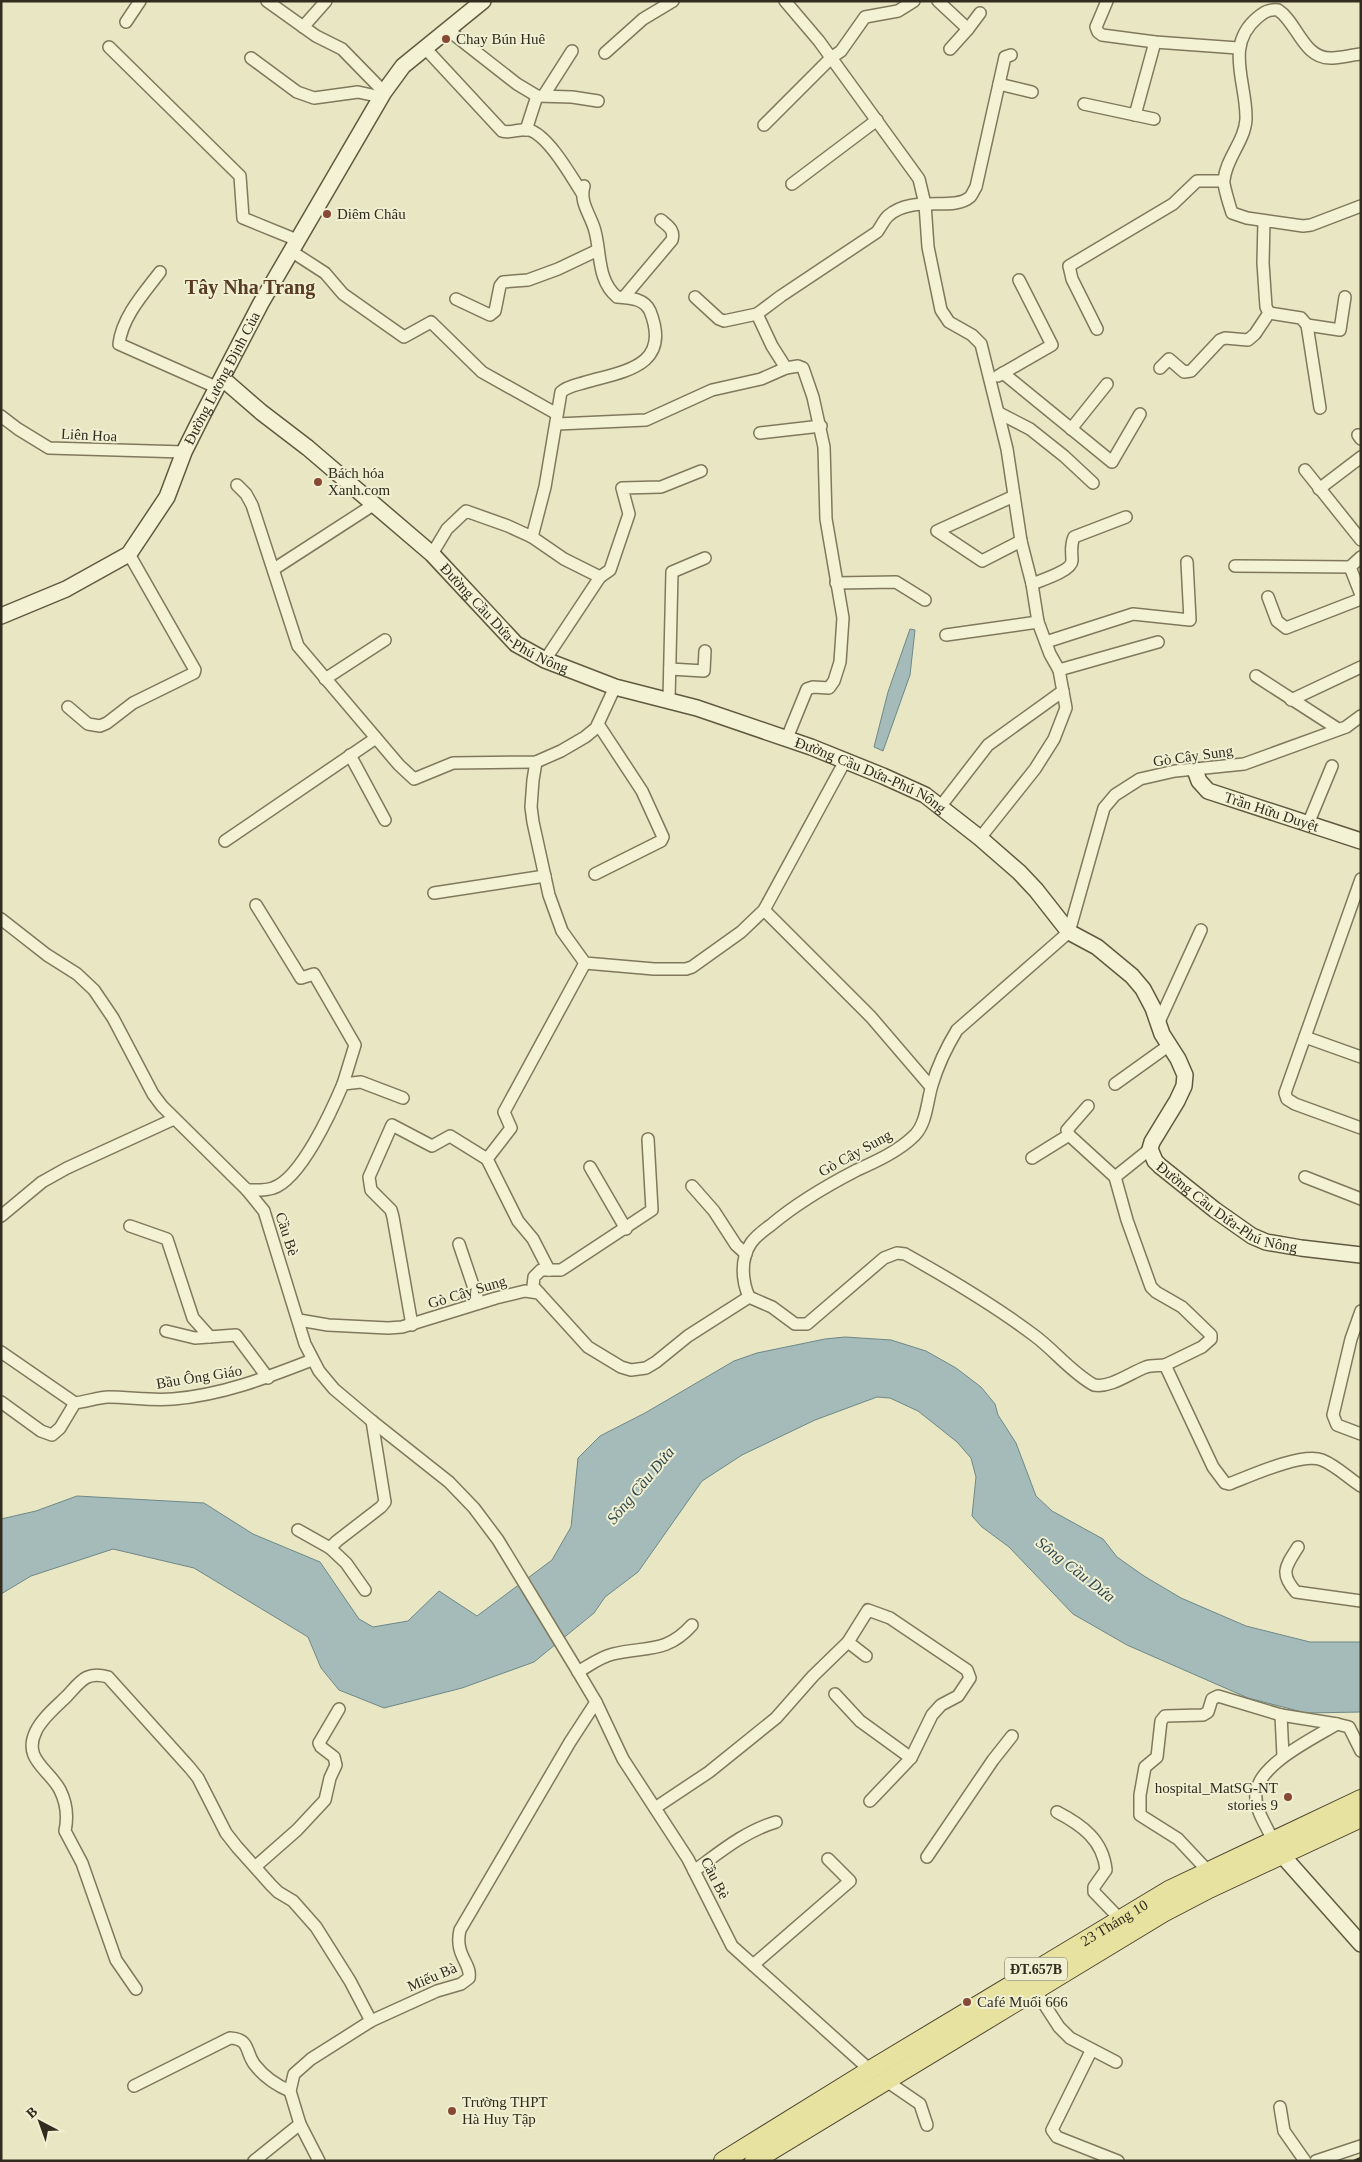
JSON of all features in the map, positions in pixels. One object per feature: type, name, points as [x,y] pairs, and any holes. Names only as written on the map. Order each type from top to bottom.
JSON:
[{"type":"main road","name":"23 Tháng 10","points":[[754,2161],[1163,1913],[1361,1799]]},
{"type":"main road","name":"23 Tháng 10","points":[[723,2161],[1169,1890],[1208,1871],[1361,1818]]},
{"type":"main road","points":[[870,2070],[885,2080]]},
{"type":"street","points":[[126,22],[140,1]]},
{"type":"street","points":[[267,1],[303,27],[342,50],[382,94]]},
{"type":"street","points":[[303,27],[326,1]]},
{"type":"street","name":"Đường Lương Định Của","points":[[1,616],[66,589],[129,554],[167,497],[184,452],[261,303],[382,94],[403,66],[483,1]]},
{"type":"street","points":[[605,53],[643,19],[673,1]]},
{"type":"street","points":[[785,1],[831,58],[919,179],[926,204],[928,247],[942,310],[949,322],[972,335],[981,344],[999,413],[1021,541],[1032,584],[1038,622],[1059,670],[1066,708],[1054,738],[1035,769],[980,838]]},
{"type":"street","points":[[764,126],[831,58],[841,51],[865,17],[898,10],[914,1]]},
{"type":"street","points":[[938,1],[968,29]]},
{"type":"street","points":[[1107,1],[1096,27],[1102,35],[1155,42],[1238,48]]},
{"type":"street","points":[[1361,54],[1330,58],[1315,54],[1288,19],[1278,10],[1272,9],[1253,22],[1238,48],[1246,119],[1240,140],[1223,181],[1232,213],[1236,216],[1303,226],[1311,225],[1361,206]]},
{"type":"street","points":[[950,50],[980,13]]},
{"type":"street","points":[[448,30],[517,84],[541,95],[598,101]]},
{"type":"street","points":[[1135,115],[1155,42]]},
{"type":"street","points":[[109,47],[240,176],[243,218],[294,246],[324,273],[343,294],[404,337],[431,322],[482,372],[557,419],[646,420],[712,390],[762,379],[786,368],[798,366],[805,371],[821,426],[824,447],[826,519],[843,618],[840,662],[834,681],[829,688],[813,687],[807,690],[787,738]]},
{"type":"street","points":[[426,48],[502,131],[526,130],[537,135],[549,146],[583,189],[587,214],[594,227],[606,282],[617,297],[641,301],[649,309],[654,336],[654,348],[650,356],[624,371],[564,389],[559,397],[557,419],[540,511],[532,537]]},
{"type":"street","points":[[526,130],[541,95],[572,51]]},
{"type":"street","points":[[694,297],[719,319],[724,321],[758,314],[781,296],[877,232],[888,216],[896,211],[910,204],[959,202],[970,197],[976,187],[1005,57],[1011,54]]},
{"type":"street","points":[[251,58],[297,92],[314,98],[358,92],[382,94]]},
{"type":"street","points":[[999,84],[1032,92]]},
{"type":"street","points":[[1084,104],[1154,119]]},
{"type":"street","points":[[792,184],[877,120]]},
{"type":"street","points":[[1097,329],[1072,279],[1069,266],[1173,204],[1197,181],[1223,181]]},
{"type":"street","points":[[624,297],[672,240],[674,235],[672,230],[661,220]]},
{"type":"street","points":[[1264,221],[1264,272],[1266,308],[1269,313]]},
{"type":"street","points":[[456,299],[490,315],[495,311],[500,286],[503,282],[528,280],[558,269],[598,250]]},
{"type":"street","points":[[160,272],[120,332],[119,344],[220,383]]},
{"type":"street","points":[[991,380],[1052,344],[1019,280]]},
{"type":"street","points":[[1307,325],[1340,330],[1345,297]]},
{"type":"street","points":[[1269,313],[1300,318],[1307,325],[1320,408]]},
{"type":"street","points":[[1160,368],[1169,359],[1184,372],[1191,371],[1220,340],[1225,338],[1245,340],[1252,338],[1269,313]]},
{"type":"street","points":[[758,314],[772,346],[786,368]]},
{"type":"street","points":[[1003,373],[1112,462],[1140,414]]},
{"type":"street","name":"Đường Cầu Dứa-Phú Nông","points":[[220,383],[432,554],[516,644],[546,660],[614,687],[669,700],[787,738],[925,795],[980,838],[1031,884],[1069,932],[1097,947],[1132,976],[1143,989],[1153,1008],[1168,1046],[1178,1060],[1184,1075],[1184,1086],[1150,1149],[1160,1166],[1215,1210],[1252,1236],[1266,1242],[1301,1248],[1361,1254]]},
{"type":"street","points":[[1071,429],[1107,384]]},
{"type":"street","points":[[999,413],[1030,429],[1064,456],[1093,483]]},
{"type":"street","name":"Liên Hoa","points":[[1,416],[49,448],[184,452]]},
{"type":"street","points":[[760,433],[821,426]]},
{"type":"street","points":[[1319,489],[1361,457]]},
{"type":"street","points":[[1305,470],[1361,540]]},
{"type":"street","points":[[546,660],[600,577],[610,570],[629,514],[622,488],[661,487],[701,471]]},
{"type":"street","points":[[237,485],[246,494],[252,505],[298,646],[376,738],[414,779],[453,763],[536,762],[575,744],[592,732],[598,724],[614,687]]},
{"type":"street","points":[[1014,496],[937,531],[982,561],[1021,541]]},
{"type":"street","points":[[274,569],[373,505]]},
{"type":"street","points":[[432,554],[447,529],[466,511],[532,537],[571,563],[600,577]]},
{"type":"street","points":[[1032,584],[1068,568],[1072,562],[1070,546],[1074,537],[1126,517]]},
{"type":"street","points":[[68,707],[88,724],[100,726],[133,704],[194,673],[195,670],[129,554]]},
{"type":"street","points":[[1235,566],[1350,567],[1361,557]]},
{"type":"street","points":[[669,700],[672,572],[705,558]]},
{"type":"street","points":[[1046,642],[1133,614],[1190,620],[1187,562]]},
{"type":"street","points":[[1268,597],[1277,621],[1286,628],[1361,597],[1350,567]]},
{"type":"street","points":[[836,583],[896,582],[926,600]]},
{"type":"street","points":[[946,635],[1038,622]]},
{"type":"street","points":[[325,679],[385,640]]},
{"type":"street","points":[[1059,670],[1158,642]]},
{"type":"street","points":[[670,669],[704,671],[705,651]]},
{"type":"street","points":[[1291,700],[1361,667]]},
{"type":"street","points":[[1256,676],[1338,729]]},
{"type":"street","points":[[940,807],[988,745],[1062,691]]},
{"type":"street","name":"Gò Cây Sung","points":[[749,1297],[742,1275],[750,1244],[758,1235],[790,1209],[820,1189],[881,1158],[915,1134],[921,1126],[931,1087],[944,1051],[957,1030],[1069,932],[1104,808],[1115,795],[1140,778],[1175,771],[1244,764],[1346,727],[1361,716]]},
{"type":"street","points":[[595,874],[661,842],[663,837],[642,791],[598,724]]},
{"type":"street","points":[[225,842],[376,738]]},
{"type":"street","points":[[350,755],[385,820]]},
{"type":"street","points":[[536,762],[531,792],[531,807],[545,876],[562,931],[585,963],[654,969],[686,969],[692,967],[734,937],[764,910],[845,761]]},
{"type":"street","points":[[1308,824],[1332,766]]},
{"type":"street","name":"Trần Hữu Duyệt","points":[[1195,770],[1199,781],[1208,791],[1361,841]]},
{"type":"street","points":[[434,893],[545,876]]},
{"type":"street","points":[[1361,879],[1284,1093],[1287,1099],[1295,1104],[1361,1128]]},
{"type":"street","points":[[246,1190],[273,1188],[280,1185],[297,1169],[329,1118],[343,1084],[355,1045],[314,974],[301,978],[256,904]]},
{"type":"street","points":[[764,910],[871,1017],[931,1087]]},
{"type":"street","name":"Cầu Bè","points":[[1,919],[48,955],[77,974],[94,990],[113,1018],[153,1094],[174,1119],[246,1190],[264,1211],[305,1344],[312,1360],[334,1389],[449,1482],[463,1496],[498,1540],[596,1702],[623,1760],[694,1871],[732,1946],[870,2070]]},
{"type":"street","points":[[1158,1024],[1201,930]]},
{"type":"street","points":[[487,1159],[510,1128],[504,1112],[585,963]]},
{"type":"street","points":[[1305,1037],[1361,1057]]},
{"type":"street","points":[[1115,1084],[1168,1046]]},
{"type":"street","points":[[343,1084],[361,1082],[403,1098]]},
{"type":"street","points":[[648,1139],[652,1210],[626,1229],[561,1270],[541,1270],[534,1277],[533,1286],[539,1294],[588,1347],[621,1367],[630,1370],[646,1368],[688,1336],[749,1297],[772,1307],[794,1324],[807,1324],[884,1258],[897,1253],[905,1254],[968,1289],[1052,1350],[1094,1385],[1100,1386],[1148,1366],[1166,1365],[1202,1347],[1211,1339],[1211,1335],[1182,1307],[1151,1287],[1127,1220],[1115,1177],[1067,1130],[1088,1106]]},
{"type":"street","points":[[1,1216],[42,1182],[67,1168],[174,1119]]},
{"type":"street","points":[[412,1325],[391,1210],[374,1195],[369,1185],[369,1177],[392,1126],[432,1146],[450,1136],[487,1159],[518,1222],[533,1239],[549,1270]]},
{"type":"street","points":[[1032,1158],[1070,1135]]},
{"type":"street","points":[[1115,1177],[1150,1149]]},
{"type":"street","points":[[590,1168],[626,1229]]},
{"type":"street","points":[[1304,1177],[1361,1198]]},
{"type":"street","points":[[692,1186],[714,1211],[736,1245],[746,1254]]},
{"type":"street","points":[[130,1226],[167,1239],[193,1318],[210,1337]]},
{"type":"street","points":[[459,1244],[479,1303]]},
{"type":"street","name":"Gò Cây Sung","points":[[299,1320],[328,1325],[388,1328],[412,1325],[479,1303],[525,1291],[539,1294]]},
{"type":"street","points":[[1361,1311],[1351,1339],[1333,1415],[1337,1425],[1361,1434]]},
{"type":"street","name":"Bầu Ông Giáo","points":[[166,1331],[195,1338],[236,1335],[268,1378]]},
{"type":"street","points":[[1,1352],[75,1402],[60,1428],[52,1435],[41,1431],[1,1402]]},
{"type":"street","name":"Bầu Ông Giáo","points":[[75,1402],[106,1397],[157,1400],[188,1398],[225,1391],[268,1378],[312,1360]]},
{"type":"street","points":[[1166,1365],[1213,1467],[1225,1483],[1229,1484],[1285,1463],[1317,1459],[1337,1468],[1361,1486]]},
{"type":"street","points":[[330,1548],[336,1541],[385,1502],[372,1421]]},
{"type":"street","points":[[298,1530],[330,1548],[346,1563],[365,1590]]},
{"type":"street","points":[[1298,1547],[1286,1567],[1287,1581],[1296,1592],[1361,1601]]},
{"type":"street","points":[[655,1808],[709,1772],[766,1726],[848,1642],[868,1610],[890,1618],[967,1670],[970,1678],[958,1696],[941,1705],[932,1715],[912,1758],[870,1802]]},
{"type":"street","points":[[576,1668],[615,1653],[646,1650],[669,1643],[683,1636],[692,1626]]},
{"type":"street","points":[[848,1642],[866,1656]]},
{"type":"street","points":[[136,1989],[116,1960],[82,1863],[65,1831],[68,1818],[60,1790],[37,1762],[33,1753],[32,1742],[37,1729],[81,1680],[92,1674],[108,1677],[198,1778],[226,1833],[256,1866],[271,1886],[293,1901],[316,1927],[350,1981],[371,2021]]},
{"type":"street","points":[[835,1694],[860,1721],[912,1758]]},
{"type":"street","points":[[1208,1871],[1178,1838],[1140,1815],[1140,1795],[1144,1767],[1157,1757],[1161,1721],[1168,1715],[1203,1715],[1208,1712],[1212,1699],[1218,1696],[1281,1715],[1348,1727],[1361,1751]]},
{"type":"street","name":"Miếu Bà","points":[[290,2092],[292,2080],[300,2067],[371,2021],[420,1998],[461,1984],[469,1978],[470,1973],[459,1950],[457,1941],[460,1930],[570,1742],[596,1702]]},
{"type":"street","points":[[256,1866],[297,1830],[325,1800],[330,1778],[336,1765],[334,1757],[321,1748],[319,1744],[339,1708]]},
{"type":"street","points":[[1281,1715],[1282,1756]]},
{"type":"street","points":[[1336,1724],[1282,1756],[1263,1779],[1256,1794],[1258,1808],[1277,1848],[1361,1944]]},
{"type":"street","points":[[927,1857],[993,1760],[1012,1736]]},
{"type":"street","points":[[1057,1812],[1086,1829],[1096,1841],[1105,1860],[1106,1870],[1094,1887],[1094,1892],[1120,1919]]},
{"type":"street","points":[[694,1871],[735,1841],[760,1827],[776,1822]]},
{"type":"street","points":[[753,1965],[850,1881],[828,1858]]},
{"type":"street","points":[[1035,1990],[1063,2032],[1091,2051],[1116,2062]]},
{"type":"street","points":[[134,2086],[230,2038],[239,2038],[246,2045],[254,2064],[274,2085],[290,2092],[300,2124],[319,2161]]},
{"type":"street","points":[[1091,2051],[1052,2130],[1057,2137],[1118,2161]]},
{"type":"street","points":[[885,2080],[920,2104],[927,2125]]},
{"type":"street","points":[[1280,2108],[1284,2131],[1305,2161]]},
{"type":"street","points":[[254,2161],[300,2124]]},
{"type":"street","points":[[1316,2161],[1361,2146]]},
{"type":"water","points":[[910,629],[915,630],[910,675],[883,751],[874,747],[888,692]]},
{"type":"water","name":"Sông Cầu Dứa","points":[[845,1337],[891,1340],[926,1351],[956,1368],[981,1387],[995,1404],[998,1415],[1016,1443],[1036,1496],[1052,1511],[1103,1539],[1117,1557],[1181,1598],[1246,1626],[1310,1642],[1361,1642],[1361,1712],[1306,1713],[1248,1698],[1127,1645],[1073,1614],[1009,1547],[982,1527],[972,1516],[976,1477],[971,1458],[957,1442],[918,1411],[890,1398],[877,1397],[815,1420],[742,1455],[702,1481],[638,1572],[605,1597],[594,1613],[534,1662],[462,1688],[384,1708],[339,1690],[321,1668],[308,1637],[194,1568],[113,1549],[31,1576],[1,1594],[1,1519],[36,1511],[77,1496],[204,1503],[253,1534],[320,1562],[359,1619],[373,1627],[408,1621],[439,1591],[477,1616],[552,1560],[571,1527],[578,1458],[600,1436],[645,1413],[734,1361],[757,1353],[825,1339]]},
{"type":"railway","points":[[1354,2161],[1361,2158]]},
{"type":"place","name":"Chay Bún Huê","points":[[446,39]]},
{"type":"place","name":"Diêm Châu","points":[[327,214]]},
{"type":"place","name":"Bách hóa Xanh.com","points":[[318,482]]},
{"type":"place","name":"hospital_MatSG-NT stories 9","points":[[1288,1797]]},
{"type":"place","name":"Café Muối 666","points":[[967,2002]]},
{"type":"place","name":"Trường THPT Hà Huy Tập","points":[[452,2111]]},
{"type":"district","name":"Tây Nha Trang","points":[[250,287]]}]
